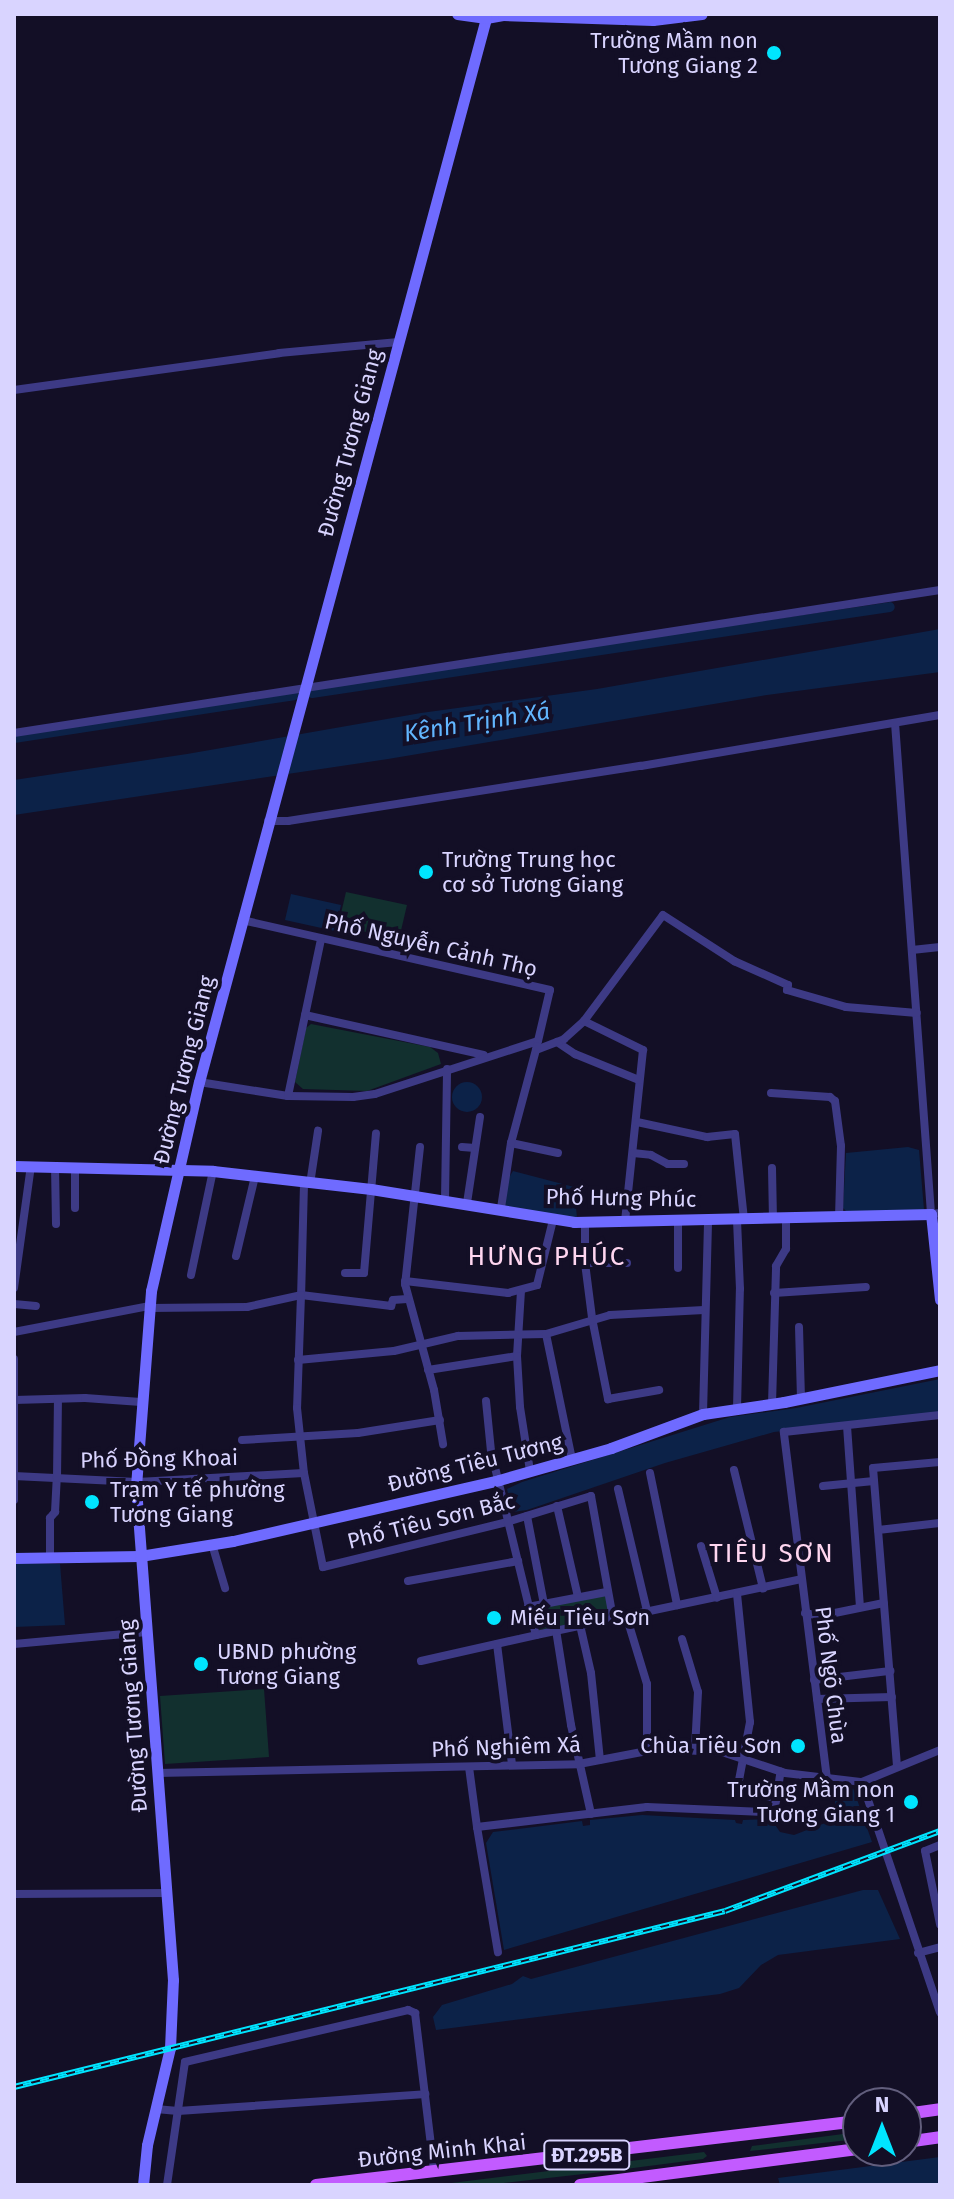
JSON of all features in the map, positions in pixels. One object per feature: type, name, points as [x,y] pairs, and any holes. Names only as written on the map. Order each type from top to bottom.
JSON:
[{"type":"main road","points":[[457,14],[624,17],[702,14]]},
{"type":"main road","name":"Đường Tương Giang","points":[[143,2185],[147,2145],[172,2024],[167,1893],[137,1482],[149,1307],[199,1082],[486,16]]},
{"type":"main road","name":"Phố Hưng Phúc","points":[[14,1166],[213,1171],[371,1189],[501,1208],[553,1220],[585,1222],[936,1214]]},
{"type":"main road","points":[[936,1214],[940,1300]]},
{"type":"main road","name":"Đường Tiêu Tương","points":[[14,1558],[140,1556],[212,1544],[499,1480],[572,1459],[703,1414],[801,1399],[940,1370]]},
{"type":"main road","name":"Đường Minh Khai","points":[[316,2185],[842,2123]]},
{"type":"main road","points":[[724,2139],[727,2167]]},
{"type":"main road","name":"ĐT.295B","points":[[580,2185],[842,2151]]},
{"type":"street","points":[[14,390],[279,353],[398,342]]},
{"type":"street","points":[[14,733],[940,590]]},
{"type":"street","points":[[268,821],[288,821],[626,769],[940,715]]},
{"type":"street","points":[[895,723],[936,1214]]},
{"type":"street","points":[[199,1082],[288,1096],[328,1098],[375,1094],[486,1055],[557,1042],[584,1021],[663,915],[734,961],[788,985],[787,990],[846,1007],[917,1013]]},
{"type":"street","name":"Phố Nguyễn Cảnh Thọ","points":[[242,920],[550,990],[537,1045]]},
{"type":"street","points":[[288,1096],[321,939]]},
{"type":"street","points":[[912,950],[940,947]]},
{"type":"street","points":[[305,1015],[486,1055]]},
{"type":"street","points":[[584,1021],[643,1050],[625,1221]]},
{"type":"street","points":[[557,1042],[575,1054],[639,1080]]},
{"type":"street","points":[[501,1208],[511,1143],[537,1045]]},
{"type":"street","points":[[445,1200],[447,1069]]},
{"type":"street","points":[[771,1093],[830,1097],[835,1101],[841,1146],[839,1216]]},
{"type":"street","points":[[467,1203],[480,1117]]},
{"type":"street","points":[[637,1122],[707,1137],[735,1134],[741,1219],[737,1408]]},
{"type":"street","points":[[314,1523],[300,1438],[298,1360],[307,1184],[318,1131]]},
{"type":"street","points":[[345,1273],[364,1273],[376,1134]]},
{"type":"street","points":[[511,1143],[558,1153]]},
{"type":"street","points":[[420,1147],[405,1281],[407,1299],[440,1420],[443,1444]]},
{"type":"street","points":[[462,1147],[475,1148]]},
{"type":"street","points":[[633,1153],[651,1155],[672,1165],[684,1164]]},
{"type":"street","points":[[14,1288],[31,1166]]},
{"type":"street","points":[[55,1166],[56,1224]]},
{"type":"street","points":[[75,1167],[75,1208]]},
{"type":"street","points":[[772,1168],[773,1218]]},
{"type":"street","points":[[191,1275],[213,1171]]},
{"type":"street","points":[[236,1256],[255,1176]]},
{"type":"street","points":[[772,1404],[774,1293],[777,1260],[783,1257],[786,1249],[786,1217]]},
{"type":"street","points":[[703,1414],[708,1219]]},
{"type":"street","points":[[405,1281],[508,1293],[537,1285],[542,1276],[553,1220]]},
{"type":"street","points":[[678,1220],[678,1268]]},
{"type":"street","points":[[585,1222],[585,1263],[592,1318],[608,1399],[659,1390]]},
{"type":"street","points":[[585,1263],[627,1263]]},
{"type":"street","points":[[774,1293],[866,1287]]},
{"type":"street","points":[[521,1291],[517,1356],[520,1407],[530,1471]]},
{"type":"street","points":[[14,1332],[149,1307],[247,1307],[301,1295],[391,1306],[393,1300],[407,1299]]},
{"type":"street","points":[[14,1304],[36,1306]]},
{"type":"street","points":[[298,1360],[421,1346],[458,1336],[546,1334],[592,1318],[662,1309],[704,1310]]},
{"type":"street","points":[[799,1327],[801,1399]]},
{"type":"street","points":[[546,1334],[572,1459]]},
{"type":"street","points":[[428,1370],[517,1356]]},
{"type":"street","points":[[14,1359],[14,1500]]},
{"type":"street","points":[[50,1559],[50,1518],[55,1512],[57,1478],[58,1399]]},
{"type":"street","points":[[15,1400],[141,1402]]},
{"type":"street","points":[[486,1401],[489,1443],[536,1635]]},
{"type":"street","points":[[860,1607],[847,1426],[940,1415]]},
{"type":"street","points":[[242,1440],[300,1438],[440,1420]]},
{"type":"street","name":"Phố Ngõ Chùa","points":[[827,1779],[784,1432],[847,1426]]},
{"type":"street","points":[[897,1766],[873,1468],[940,1462]]},
{"type":"street","points":[[734,1470],[763,1588]]},
{"type":"street","name":"Phố Đồng Khoai","points":[[15,1476],[137,1482],[304,1473]]},
{"type":"street","points":[[650,1473],[677,1605]]},
{"type":"street","points":[[823,1486],[874,1481]]},
{"type":"street","points":[[618,1489],[647,1611]]},
{"type":"street","name":"Phố Tiêu Sơn Bắc","points":[[314,1523],[323,1567],[507,1522],[591,1496],[607,1592]]},
{"type":"street","points":[[557,1506],[578,1597]]},
{"type":"street","points":[[527,1516],[544,1604]]},
{"type":"street","points":[[878,1530],[940,1523]]},
{"type":"street","points":[[212,1544],[225,1588]]},
{"type":"street","points":[[701,1546],[717,1598]]},
{"type":"street","points":[[408,1581],[518,1561]]},
{"type":"street","points":[[421,1661],[801,1579]]},
{"type":"street","points":[[528,1607],[607,1592],[613,1618]]},
{"type":"street","points":[[737,1594],[750,1722],[737,1791],[777,1798]]},
{"type":"street","points":[[805,1613],[820,1616],[884,1603]]},
{"type":"street","points":[[626,1615],[647,1684],[647,1751]]},
{"type":"street","points":[[580,1625],[591,1673],[600,1760]]},
{"type":"street","points":[[556,1630],[579,1764],[591,1814]]},
{"type":"street","points":[[14,1644],[146,1632]]},
{"type":"street","points":[[682,1639],[698,1692],[695,1750]]},
{"type":"street","points":[[497,1644],[512,1764]]},
{"type":"street","points":[[814,1680],[890,1671]]},
{"type":"street","points":[[817,1699],[892,1697]]},
{"type":"street","name":"Phố Nghiêm Xá","points":[[157,1773],[579,1764],[647,1751],[695,1750],[742,1757],[781,1771],[862,1782],[940,1750]]},
{"type":"street","points":[[469,1767],[498,1952]]},
{"type":"street","points":[[477,1827],[647,1807],[763,1813],[775,1809],[781,1771]]},
{"type":"street","points":[[862,1782],[940,2012]]},
{"type":"street","points":[[940,1845],[925,1851],[940,1924]]},
{"type":"street","points":[[14,1894],[167,1893]]},
{"type":"street","points":[[918,1953],[940,1947]]},
{"type":"street","points":[[167,2185],[185,2062],[408,2010],[415,2013],[434,2171]]},
{"type":"street","points":[[156,2109],[178,2111],[425,2094]]},
{"type":"green space","points":[[346,892],[407,905],[399,939],[338,926]]},
{"type":"green space","points":[[311,1024],[430,1047],[438,1053],[441,1064],[367,1091],[303,1089],[295,1082],[306,1028]]},
{"type":"green space","points":[[606,1594],[610,1616],[539,1630],[533,1609]]},
{"type":"green space","points":[[264,1689],[269,1757],[165,1764],[160,1696]]},
{"type":"green space","points":[[842,2134],[842,2141],[750,2151],[752,2146]]},
{"type":"green space","points":[[704,2152],[707,2156],[703,2159],[610,2171],[486,2185],[435,2185]]},
{"type":"water","name":"Kênh Trịnh Xá","points":[[940,629],[940,672],[767,695],[388,759],[14,815],[14,780],[187,754],[421,713],[597,689]]},
{"type":"water","points":[[291,894],[341,905],[335,931],[285,920]]},
{"type":"water","points":[[467,1082],[478,1086],[482,1097],[478,1108],[467,1112],[456,1108],[452,1097],[456,1086]]},
{"type":"water","points":[[908,1147],[919,1150],[924,1210],[847,1212],[843,1208],[846,1153]]},
{"type":"water","points":[[513,1171],[574,1187],[577,1218],[505,1207],[508,1179]]},
{"type":"water","points":[[940,1379],[940,1413],[774,1432],[665,1463],[527,1510],[513,1512],[510,1502],[507,1489],[522,1482],[730,1417],[796,1408]]},
{"type":"water","points":[[14,1563],[60,1564],[65,1625],[14,1627]]},
{"type":"water","points":[[853,1788],[872,1842],[504,1950],[486,1843],[493,1832],[582,1821],[583,1826],[590,1825],[590,1820],[642,1815],[735,1820],[742,1824],[743,1820],[771,1819],[780,1832],[794,1835],[833,1820],[836,1794],[847,1798]]},
{"type":"water","points":[[863,1890],[878,1890],[900,1939],[778,1955],[761,1965],[739,1988],[720,1994],[436,2030],[433,2017],[442,2005],[512,1984],[523,1976],[531,1979]]},
{"type":"water","points":[[940,2157],[940,2185],[780,2185],[778,2178],[863,2167],[922,2167],[922,2159]]},
{"type":"waterway","points":[[312,693],[890,607]]},
{"type":"waterway","points":[[14,738],[294,695]]},
{"type":"railway","points":[[14,2087],[725,1911],[940,1831]]},
{"type":"place","name":"Trường Mầm non Tương Giang 2","points":[[774,53]]},
{"type":"place","name":"Trường Trung học cơ sở Tương Giang","points":[[426,872]]},
{"type":"place","name":"Trạm Y tế phường Tương Giang","points":[[92,1502]]},
{"type":"place","name":"Miếu Tiêu Sơn","points":[[494,1618]]},
{"type":"place","name":"UBND phường Tương Giang","points":[[201,1664]]},
{"type":"place","name":"Chùa Tiêu Sơn","points":[[798,1746]]},
{"type":"place","name":"Trường Mầm non Tương Giang 1","points":[[911,1802]]},
{"type":"district","name":"HƯNG PHÚC","points":[[547,1257]]},
{"type":"district","name":"TIÊU SƠN","points":[[772,1554]]}]
